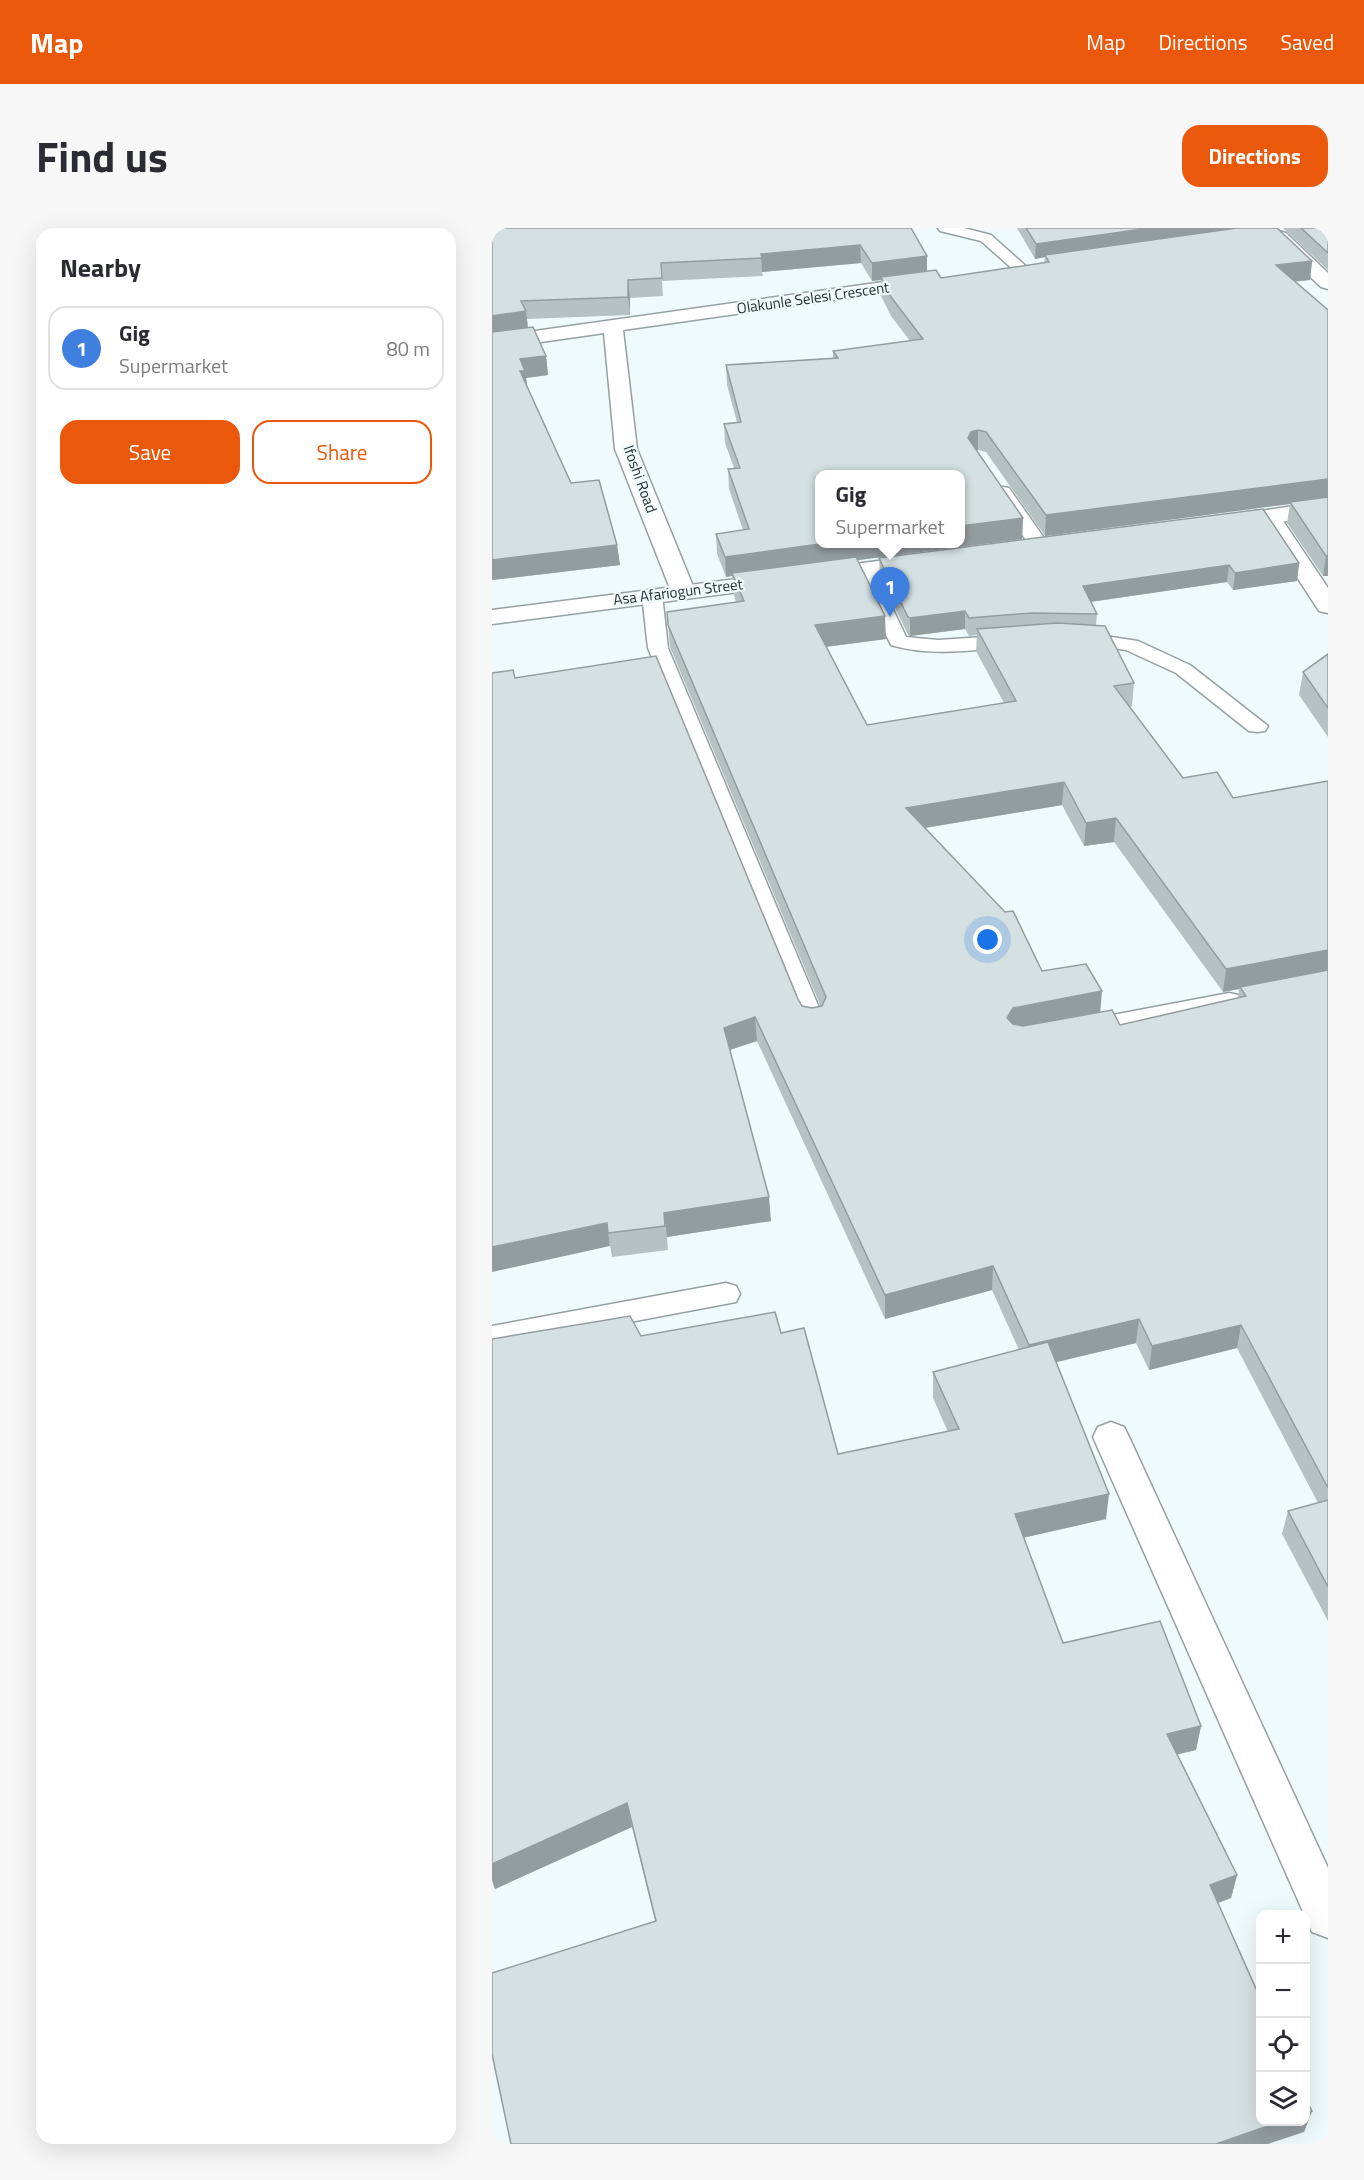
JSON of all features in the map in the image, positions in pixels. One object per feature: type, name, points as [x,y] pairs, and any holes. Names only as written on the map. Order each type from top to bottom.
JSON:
[{"type":"street","points":[[1298,228],[1269,234],[1328,283]]},
{"type":"street","points":[[998,272],[1045,265]]},
{"type":"street","name":"Olakunle Selesi Crescent","points":[[492,343],[940,280]]},
{"type":"street","name":"Ifoshi Road","points":[[613,327],[626,448],[684,591]]},
{"type":"street","points":[[1200,526],[1328,508]]},
{"type":"street","points":[[1269,517],[1328,606]]},
{"type":"street","points":[[1018,551],[1053,547]]},
{"type":"street","name":"Asa Afariogun Street","points":[[492,617],[684,591],[946,560]]},
{"type":"street","points":[[1111,1437],[1328,1917]]},
{"type":"lane","points":[[945,228],[986,238],[1022,269]]},
{"type":"lane","points":[[991,475],[1053,547]]},
{"type":"lane","points":[[864,569],[898,641],[906,645],[933,646],[1031,639]]},
{"type":"lane","points":[[652,596],[658,648],[813,1022]]},
{"type":"lane","points":[[1064,638],[1131,645],[1183,669],[1257,726]]},
{"type":"lane","points":[[1057,1034],[1257,996]]},
{"type":"lane","points":[[492,1337],[726,1294]]},
{"type":"building","points":[[492,228],[911,228],[927,256],[872,263],[860,245],[761,254],[762,258],[661,263],[662,278],[628,280],[628,297],[521,301],[526,311],[492,316]]},
{"type":"building","points":[[1026,228],[1150,228],[1036,244]]},
{"type":"building","points":[[1237,228],[1277,228],[1312,261],[1276,265],[1328,310],[1328,479],[1046,515],[986,432],[978,430],[971,432],[968,438],[1023,518],[965,525],[965,470],[815,470],[815,545],[725,557],[716,534],[749,529],[728,469],[740,468],[724,424],[741,422],[726,365],[838,358],[833,351],[923,339],[891,297],[881,277],[936,270],[941,278],[1049,262],[1045,255]]},
{"type":"building","points":[[1301,228],[1328,228],[1328,253]]},
{"type":"building","points":[[533,327],[546,356],[520,359],[525,371],[520,371],[571,483],[599,480],[617,545],[492,560],[492,332]]},
{"type":"building","points":[[1328,497],[1328,556],[1326,556],[1290,502]]},
{"type":"building","points":[[1263,509],[1299,563],[1235,573],[1229,565],[1083,586],[1097,614],[1032,613],[969,618],[965,611],[908,617],[879,558]]},
{"type":"building","points":[[856,557],[885,616],[815,625],[867,725],[1016,701],[977,629],[1058,623],[1105,626],[1134,683],[1114,686],[1183,778],[1217,772],[1233,798],[1328,781],[1328,950],[1226,969],[1116,818],[1086,823],[1064,782],[906,808],[1005,912],[1013,911],[1042,971],[1086,964],[1102,991],[1013,1008],[1007,1018],[1013,1024],[1023,1026],[1112,1010],[1120,1025],[1246,996],[1240,987],[1328,970],[1328,1488],[1241,1325],[1152,1346],[1139,1319],[1029,1345],[993,1266],[885,1295],[755,1017],[724,1028],[769,1197],[664,1213],[665,1226],[608,1233],[607,1223],[492,1247],[492,673],[513,670],[515,678],[656,656],[798,999],[802,1006],[812,1008],[822,1006],[826,997],[668,625],[667,612],[744,601],[732,573]]},
{"type":"building","points":[[1328,654],[1328,708],[1303,672]]},
{"type":"building","points":[[775,1312],[781,1333],[804,1328],[838,1454],[959,1429],[933,1372],[1048,1342],[1109,1494],[1015,1514],[1063,1643],[1160,1621],[1201,1726],[1167,1734],[1237,1875],[1210,1885],[1256,1989],[1256,2126],[1268,2126],[1216,2144],[511,2144],[492,2054],[492,1973],[656,1921],[627,1803],[492,1864],[492,1339],[630,1316],[641,1336]]},
{"type":"building","points":[[1328,1500],[1328,1587],[1288,1511]]},
{"type":"place","name":"Gig","points":[[890,617]]}]
